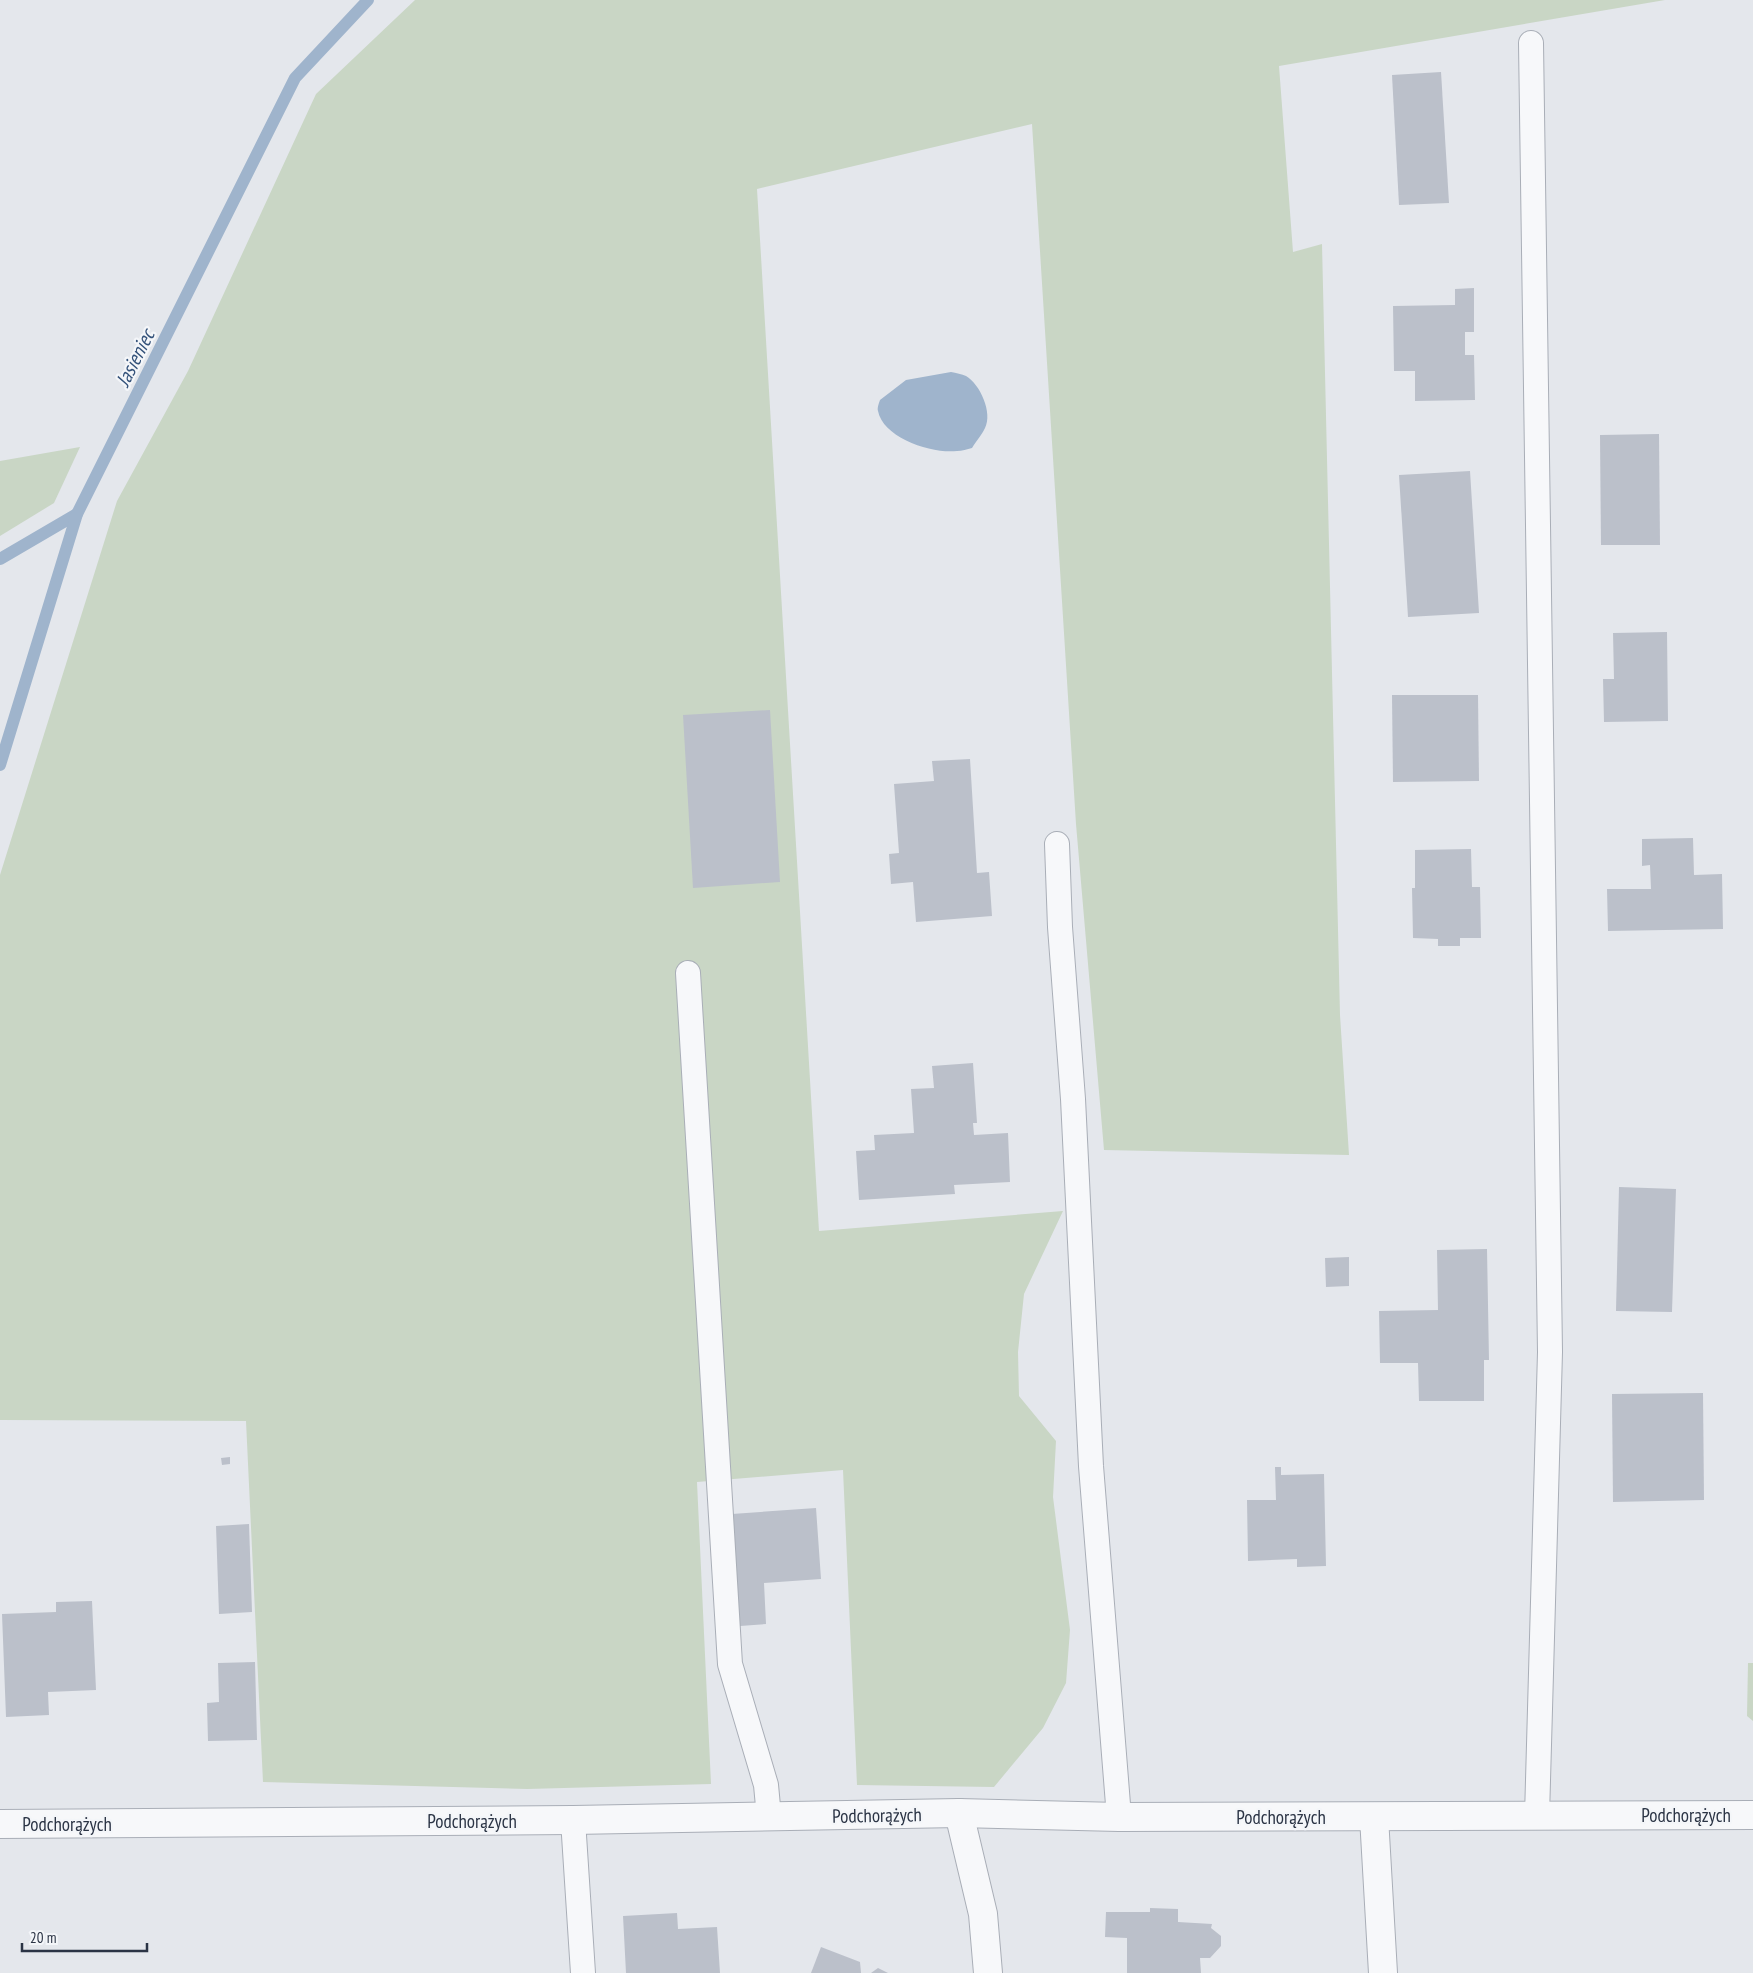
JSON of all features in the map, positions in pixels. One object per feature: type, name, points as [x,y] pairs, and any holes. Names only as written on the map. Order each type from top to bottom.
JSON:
[{"type":"street","name":"Podchorążych","points":[[0,1824],[572,1820],[959,1813],[1119,1817],[1753,1815]]},
{"type":"street","points":[[959,1813],[983,1914],[988,1973]]},
{"type":"street","points":[[1374,1817],[1383,1973]]},
{"type":"lane","points":[[1531,43],[1550,1352],[1537,1816]]},
{"type":"lane","points":[[1056,844],[1060,927],[1073,1099],[1091,1466],[1119,1817]]},
{"type":"lane","points":[[688,973],[730,1664],[766,1784],[768,1817]]},
{"type":"lane","points":[[572,1820],[583,1973]]},
{"type":"green space","points":[[415,0],[1665,0],[1279,66],[1293,252],[1322,244],[1340,1015],[1349,1155],[1104,1150],[1076,824],[1032,124],[757,189],[819,1231],[1063,1211],[1024,1294],[1018,1352],[1019,1396],[1056,1441],[1053,1497],[1070,1630],[1066,1683],[1043,1728],[994,1787],[857,1785],[843,1470],[697,1482],[711,1784],[527,1789],[263,1782],[246,1421],[0,1420],[0,875],[117,501],[188,371],[316,94]]},
{"type":"green space","points":[[80,447],[54,503],[0,536],[0,461]]},
{"type":"green space","points":[[1748,1663],[1753,1663],[1753,1721],[1747,1716]]},
{"type":"water","points":[[951,372],[964,375],[971,380],[984,399],[987,422],[972,448],[947,451],[922,447],[899,436],[882,421],[878,410],[880,400],[906,380]]},
{"type":"building","points":[[1441,72],[1449,203],[1399,205],[1392,75]]},
{"type":"building","points":[[1474,288],[1474,332],[1465,332],[1465,355],[1474,355],[1475,400],[1415,401],[1415,371],[1394,371],[1393,306],[1455,305],[1455,289]]},
{"type":"building","points":[[1659,434],[1660,545],[1601,545],[1600,435]]},
{"type":"building","points":[[1470,471],[1479,613],[1408,617],[1399,475]]},
{"type":"building","points":[[1667,632],[1668,721],[1604,722],[1603,679],[1614,679],[1613,633]]},
{"type":"building","points":[[1392,695],[1478,695],[1479,781],[1393,782]]},
{"type":"building","points":[[770,710],[780,882],[693,888],[683,715]]},
{"type":"building","points":[[970,759],[977,873],[989,872],[992,916],[916,922],[913,882],[891,884],[889,854],[899,853],[894,784],[934,781],[932,761]]},
{"type":"building","points":[[1693,838],[1694,875],[1722,874],[1723,929],[1608,931],[1607,889],[1651,889],[1650,865],[1642,866],[1642,839]]},
{"type":"building","points":[[1471,849],[1472,887],[1480,887],[1481,938],[1460,938],[1460,946],[1438,946],[1438,939],[1413,938],[1412,888],[1415,888],[1415,850]]},
{"type":"building","points":[[973,1063],[977,1123],[973,1123],[974,1135],[1008,1133],[1010,1182],[954,1185],[955,1194],[859,1200],[856,1151],[875,1150],[874,1135],[914,1133],[911,1089],[934,1088],[932,1066]]},
{"type":"building","points":[[1619,1187],[1676,1189],[1672,1312],[1616,1311]]},
{"type":"building","points":[[1487,1249],[1489,1360],[1484,1360],[1484,1401],[1419,1401],[1418,1363],[1380,1363],[1379,1311],[1438,1310],[1437,1250]]},
{"type":"building","points":[[1349,1257],[1349,1286],[1326,1287],[1325,1258]]},
{"type":"building","points":[[1703,1393],[1704,1500],[1613,1502],[1612,1394]]},
{"type":"building","points":[[230,1457],[230,1464],[222,1465],[221,1458]]},
{"type":"building","points":[[1275,1467],[1281,1467],[1281,1475],[1324,1474],[1326,1566],[1297,1567],[1297,1559],[1248,1561],[1247,1500],[1276,1500]]},
{"type":"building","points":[[816,1508],[821,1579],[764,1583],[766,1624],[740,1626],[732,1514]]},
{"type":"building","points":[[249,1524],[252,1612],[219,1614],[216,1526]]},
{"type":"building","points":[[92,1601],[96,1690],[48,1692],[49,1715],[6,1717],[2,1614],[56,1612],[56,1602]]},
{"type":"building","points":[[255,1662],[257,1740],[208,1741],[207,1703],[219,1702],[218,1663]]},
{"type":"building","points":[[1150,1908],[1178,1909],[1178,1922],[1212,1924],[1211,1928],[1221,1936],[1221,1946],[1210,1958],[1200,1958],[1201,1973],[1127,1973],[1127,1938],[1105,1937],[1106,1912],[1150,1912]]},
{"type":"building","points":[[677,1913],[678,1929],[717,1927],[720,1973],[626,1973],[623,1916]]},
{"type":"building","points":[[821,1947],[860,1962],[861,1973],[811,1973]]},
{"type":"building","points":[[878,1968],[888,1973],[871,1973]]},
{"type":"waterway","name":"Jasieniec","points":[[0,765],[77,514],[295,78],[368,0]]},
{"type":"waterway","points":[[0,559],[77,514]]}]
